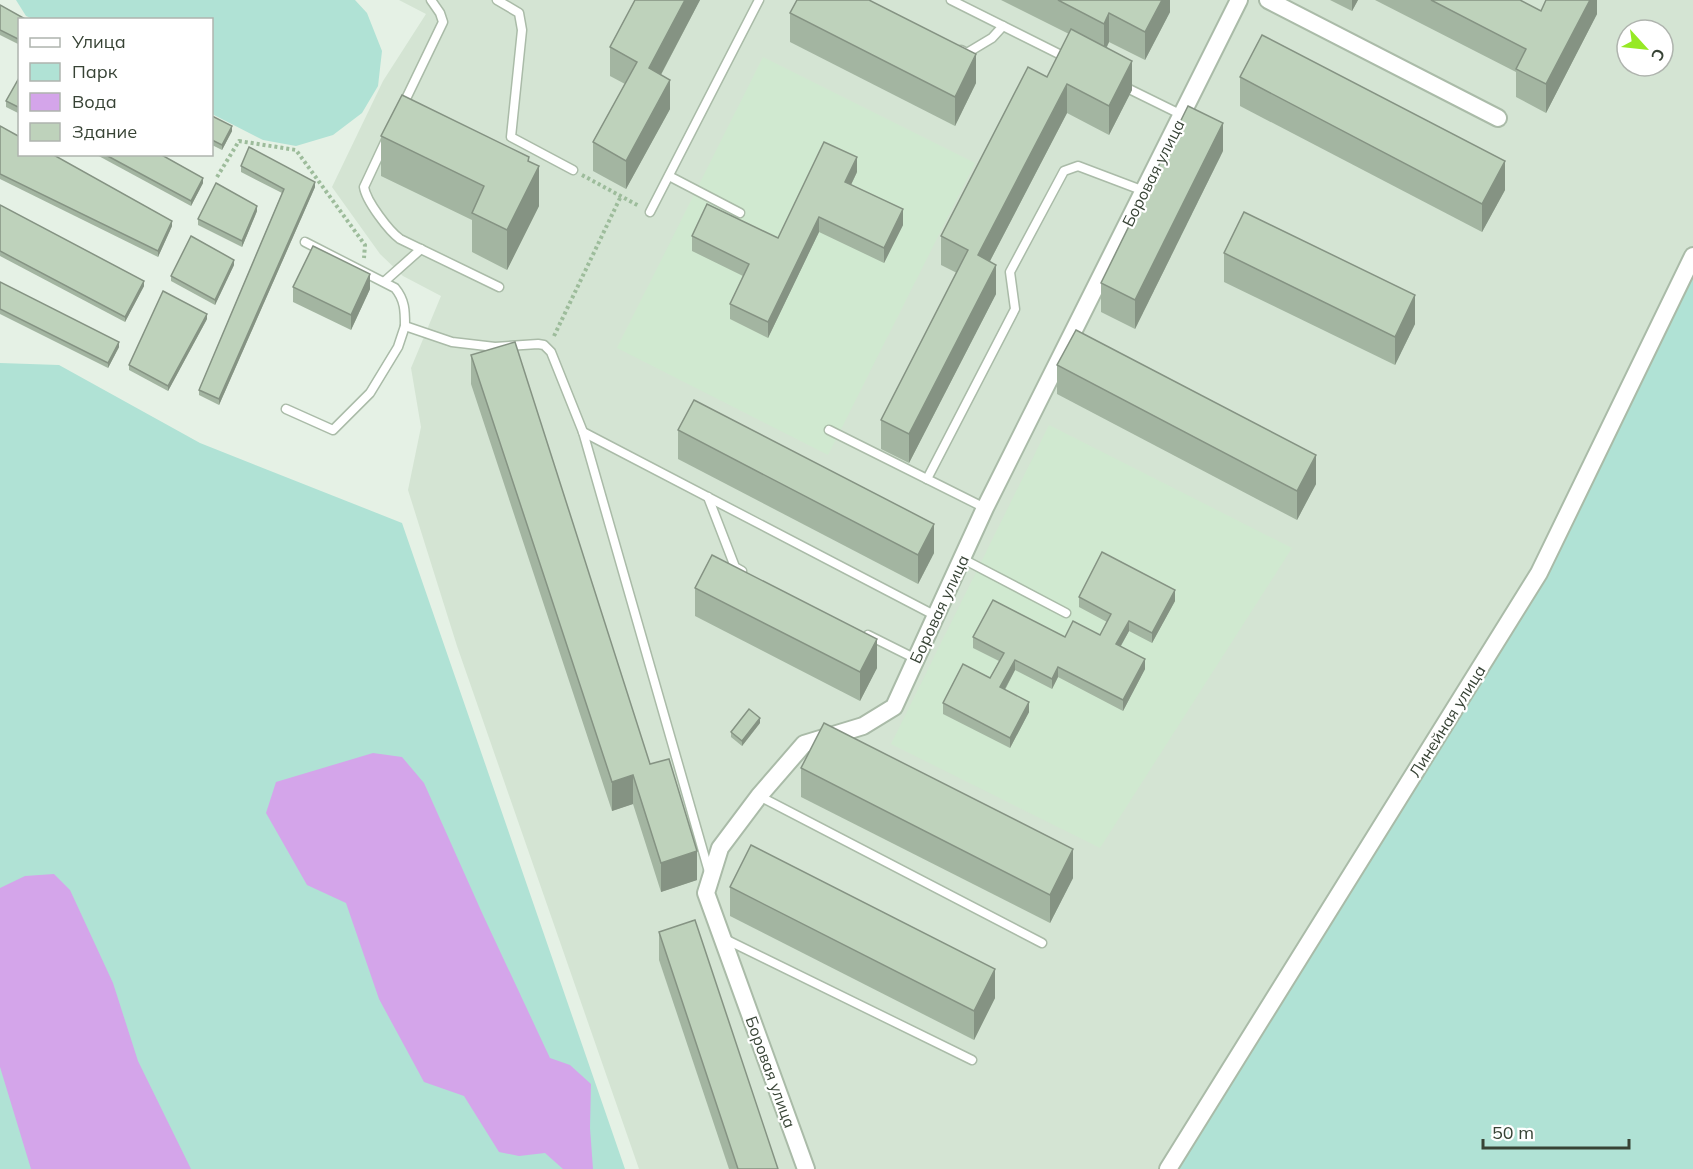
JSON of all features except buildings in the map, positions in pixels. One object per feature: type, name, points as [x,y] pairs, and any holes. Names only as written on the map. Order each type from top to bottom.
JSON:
[{"type":"street","name":"Боровая улица","points":[[806,1169],[706,893],[720,848],[759,796],[804,744],[863,726],[894,707],[985,508],[1239,0]]},
{"type":"street","points":[[1268,0],[1498,118]]},
{"type":"street","name":"Линейная улица","points":[[1168,1169],[1539,573],[1693,256]]},
{"type":"lane","points":[[396,120],[441,28],[442,17],[431,0]]},
{"type":"lane","points":[[497,0],[519,13],[522,30],[511,137],[573,170]]},
{"type":"lane","points":[[650,212],[759,0]]},
{"type":"lane","points":[[951,0],[1077,63]]},
{"type":"lane","points":[[957,49],[967,53],[992,38],[1003,26]]},
{"type":"lane","points":[[1119,84],[1182,116]]},
{"type":"lane","points":[[391,130],[366,182],[365,192],[394,235],[499,287]]},
{"type":"lane","points":[[927,479],[1016,309],[1010,272],[1064,171],[1078,166],[1144,191]]},
{"type":"lane","points":[[669,176],[740,213]]},
{"type":"lane","points":[[286,409],[333,430],[370,393],[398,347],[405,326],[405,308],[401,295],[395,288],[305,242]]},
{"type":"lane","points":[[384,281],[421,249]]},
{"type":"lane","points":[[405,326],[452,342],[495,347],[538,344],[549,348],[583,432],[711,878]]},
{"type":"lane","points":[[829,430],[985,508]]},
{"type":"lane","points":[[583,432],[936,616]]},
{"type":"lane","points":[[708,497],[735,567],[746,573]]},
{"type":"lane","points":[[963,559],[1065,613]]},
{"type":"lane","points":[[863,632],[916,659]]},
{"type":"lane","points":[[759,796],[1042,943]]},
{"type":"lane","points":[[722,938],[972,1060]]},
{"type":"path","points":[[217,177],[239,141],[296,150],[365,245],[364,271]]},
{"type":"path","points":[[573,170],[650,212]]},
{"type":"path","points":[[549,348],[621,196]]},
{"type":"shaded area","points":[[399,0],[1693,0],[1693,256],[1539,573],[1168,1169],[639,1169],[457,646],[408,490],[421,427],[411,368],[441,296],[403,276],[380,254],[332,187],[383,81],[426,14]]},
{"type":"shaded area","points":[[763,57],[975,163],[828,455],[617,348]]},
{"type":"shaded area","points":[[1049,425],[1292,548],[1100,848],[891,744]]},
{"type":"green space","points":[[16,0],[355,0],[367,13],[382,51],[378,86],[362,113],[333,135],[296,146],[263,140],[213,115],[213,18],[31,18],[26,16]]},
{"type":"green space","points":[[1693,256],[1693,1169],[1168,1169],[1539,573]]},
{"type":"green space","points":[[0,363],[59,365],[200,443],[402,523],[625,1169],[0,1169]]},
{"type":"water","points":[[373,753],[402,757],[424,783],[550,1058],[570,1065],[591,1084],[590,1128],[593,1169],[563,1169],[545,1153],[519,1156],[499,1152],[464,1096],[424,1082],[379,999],[346,903],[307,885],[266,813],[276,782]]},
{"type":"water","points":[[54,874],[70,890],[113,983],[138,1061],[191,1169],[31,1169],[0,1067],[0,888],[25,876]]}]
